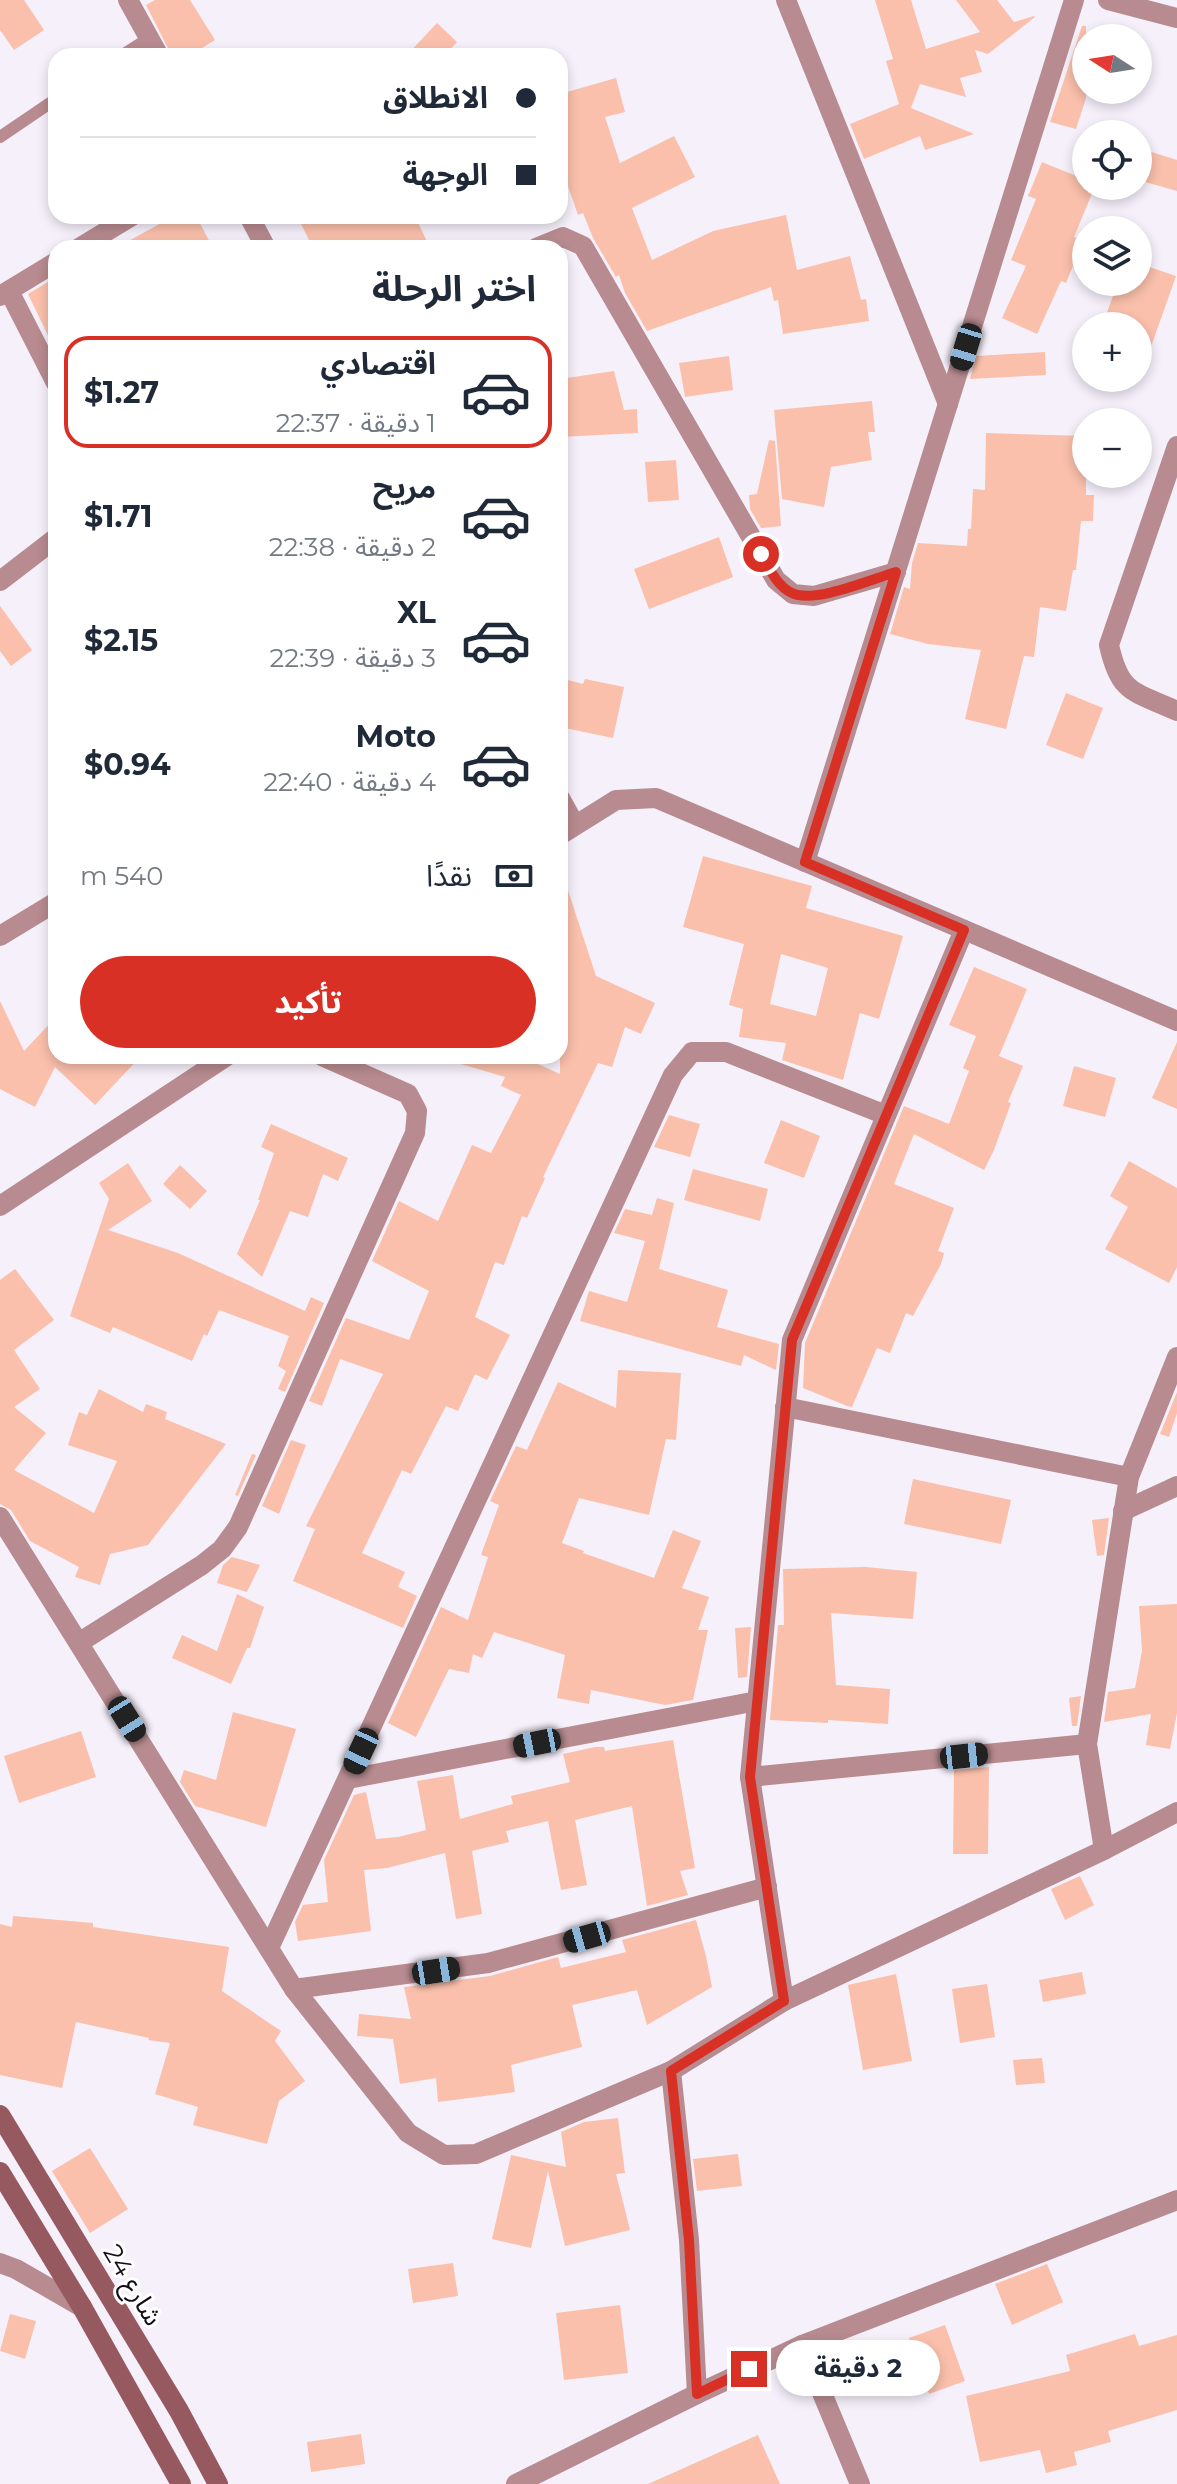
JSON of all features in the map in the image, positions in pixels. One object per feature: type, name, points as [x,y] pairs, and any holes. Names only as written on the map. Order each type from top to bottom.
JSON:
[{"type":"street","points":[[128,0],[155,48]]},
{"type":"street","points":[[786,0],[948,404]]},
{"type":"street","points":[[805,862],[1074,0]]},
{"type":"street","points":[[1108,0],[1177,18]]},
{"type":"street","points":[[92,240],[119,224]]},
{"type":"street","points":[[556,240],[563,237],[583,246],[776,580],[793,594],[814,596],[896,572]]},
{"type":"street","points":[[48,267],[4,294],[48,369]]},
{"type":"street","points":[[1177,446],[1109,645],[1114,669],[1125,687],[1177,711]]},
{"type":"street","points":[[0,581],[48,544]]},
{"type":"street","points":[[568,829],[616,800],[656,798],[1177,1021]]},
{"type":"street","points":[[0,936],[48,907]]},
{"type":"street","points":[[784,2001],[750,1777],[792,1340],[964,930]]},
{"type":"street","points":[[269,1948],[673,1075],[692,1052],[726,1052],[886,1115]]},
{"type":"street","points":[[0,1206],[215,1064]]},
{"type":"street","points":[[80,1642],[202,1565],[222,1549],[238,1527],[415,1133],[417,1111],[408,1094],[340,1064]]},
{"type":"street","points":[[1104,1850],[1087,1744],[1129,1477],[1177,1357]]},
{"type":"street","points":[[785,1407],[1129,1477]]},
{"type":"street","points":[[1123,1511],[1177,1486]]},
{"type":"street","points":[[0,1517],[294,1989],[408,2133],[444,2155],[476,2154],[671,2071],[784,2001],[1104,1850],[1177,1812]]},
{"type":"street","points":[[348,1779],[757,1701]]},
{"type":"street","points":[[750,1777],[1087,1744]]},
{"type":"street","points":[[294,1989],[488,1963],[767,1887]]},
{"type":"street","points":[[671,2071],[689,2240],[697,2394]]},
{"type":"street","name":"شارع 24","points":[[0,2115],[179,2411],[218,2484]]},
{"type":"street","points":[[0,2172],[82,2307],[181,2484]]},
{"type":"street","points":[[516,2484],[802,2345],[1177,2200]]},
{"type":"street","points":[[0,2263],[82,2307]]},
{"type":"street","points":[[802,2345],[860,2484]]},
{"type":"lane","points":[[133,48],[149,38]]},
{"type":"lane","points":[[0,137],[48,104]]},
{"type":"building","points":[[0,0],[24,0],[44,30],[14,50],[0,30]]},
{"type":"building","points":[[155,0],[190,0],[215,40],[202,48],[168,48],[146,5]]},
{"type":"building","points":[[875,0],[911,0],[926,49],[980,32],[956,0],[997,0],[1014,22],[1035,17],[988,54],[975,50],[982,72],[960,78],[966,97],[920,84],[911,108],[974,134],[925,150],[920,136],[864,159],[850,124],[899,104],[886,61],[893,59]]},
{"type":"building","points":[[437,23],[457,42],[451,48],[414,48]]},
{"type":"building","points":[[1072,56],[1072,104],[1084,104],[1079,120],[1072,120],[1072,128],[1050,122]]},
{"type":"building","points":[[616,78],[625,112],[605,117],[620,163],[674,136],[695,177],[632,208],[652,260],[713,231],[786,215],[797,270],[850,256],[861,300],[866,299],[869,321],[783,334],[778,300],[774,301],[771,287],[647,331],[625,293],[619,275],[616,277],[593,238],[583,213],[578,215],[568,186],[568,92]]},
{"type":"building","points":[[1152,152],[1177,160],[1177,191],[1152,184]]},
{"type":"building","points":[[1042,162],[1072,174],[1072,200],[1089,200],[1083,216],[1072,216],[1072,268],[1066,283],[1061,281],[1037,334],[1002,318],[1026,266],[1011,260],[1036,199],[1028,196]]},
{"type":"building","points":[[160,224],[200,224],[209,240],[130,240]]},
{"type":"building","points":[[301,224],[419,224],[426,240],[309,240]]},
{"type":"building","points":[[1152,268],[1176,276],[1152,344],[1152,312],[1107,312],[1113,296],[1152,296]]},
{"type":"building","points":[[48,282],[48,335],[28,294]]},
{"type":"building","points":[[1045,352],[1046,375],[970,379],[976,356]]},
{"type":"building","points":[[729,356],[733,390],[685,397],[679,363]]},
{"type":"building","points":[[614,371],[624,410],[637,409],[638,433],[568,437],[568,378]]},
{"type":"building","points":[[872,401],[875,432],[868,432],[872,460],[831,467],[824,507],[782,499],[774,410]]},
{"type":"building","points":[[986,433],[1072,436],[1072,488],[1086,488],[1086,495],[1094,495],[1093,521],[1081,521],[1076,570],[1073,570],[1066,611],[1040,607],[1034,657],[1024,656],[1006,729],[965,719],[981,650],[928,644],[890,634],[904,587],[910,589],[912,563],[918,543],[967,546],[973,489],[985,490]]},
{"type":"building","points":[[769,440],[775,441],[781,526],[761,528],[750,509],[749,495],[757,494]]},
{"type":"building","points":[[676,460],[679,500],[648,502],[645,462]]},
{"type":"building","points":[[719,537],[733,577],[649,609],[634,569]]},
{"type":"building","points":[[0,606],[32,650],[11,666],[0,651]]},
{"type":"building","points":[[585,679],[624,687],[613,738],[568,729],[568,680],[583,684]]},
{"type":"building","points":[[1066,693],[1103,708],[1083,759],[1046,745]]},
{"type":"building","points":[[703,856],[812,886],[806,908],[903,936],[879,1019],[860,1013],[843,1080],[782,1060],[786,1043],[739,1037],[743,1009],[729,1005],[744,944],[683,927]],"holes":[[[781,954],[828,968],[816,1016],[770,1004]]]},
{"type":"building","points":[[568,890],[596,976],[655,1003],[641,1034],[625,1027],[612,1067],[598,1063],[543,1177],[527,1218],[522,1216],[504,1265],[495,1262],[475,1317],[510,1335],[487,1380],[475,1374],[458,1411],[446,1406],[411,1474],[402,1470],[362,1553],[405,1572],[398,1587],[417,1596],[403,1628],[293,1581],[315,1529],[306,1526],[383,1374],[340,1359],[322,1406],[309,1401],[346,1318],[409,1340],[429,1291],[372,1261],[399,1201],[438,1221],[472,1145],[491,1153],[521,1095],[501,1086],[505,1077],[461,1064],[538,1064],[560,1074],[560,1064],[568,1064]]},
{"type":"building","points":[[974,967],[1027,989],[999,1056],[1023,1066],[984,1170],[914,1134],[894,1184],[954,1208],[938,1251],[944,1253],[913,1316],[906,1313],[890,1353],[877,1348],[852,1407],[847,1406],[803,1388],[805,1343],[904,1106],[949,1124],[969,1071],[963,1068],[976,1036],[949,1025]]},
{"type":"building","points":[[0,1001],[24,1051],[48,1026],[48,1064],[133,1064],[95,1105],[55,1067],[35,1107],[0,1089]]},
{"type":"building","points":[[1177,1042],[1177,1109],[1152,1098]]},
{"type":"building","points":[[1074,1066],[1116,1078],[1105,1117],[1063,1106]]},
{"type":"building","points":[[669,1115],[700,1124],[690,1157],[654,1147]]},
{"type":"building","points":[[781,1120],[820,1136],[804,1178],[764,1163]]},
{"type":"building","points":[[271,1124],[348,1158],[338,1181],[323,1174],[308,1217],[290,1211],[262,1277],[237,1254],[260,1200],[274,1153],[261,1147]]},
{"type":"building","points":[[1129,1161],[1177,1188],[1177,1267],[1169,1283],[1105,1249],[1128,1207],[1110,1196]]},
{"type":"building","points":[[128,1163],[152,1201],[108,1230],[178,1253],[305,1311],[311,1297],[324,1303],[285,1392],[278,1389],[286,1371],[278,1366],[289,1336],[219,1310],[192,1361],[113,1327],[110,1333],[70,1316],[109,1199],[99,1183]]},
{"type":"building","points":[[180,1165],[207,1191],[190,1209],[163,1184]]},
{"type":"building","points":[[693,1169],[768,1189],[760,1221],[684,1200]]},
{"type":"building","points":[[657,1198],[674,1203],[659,1269],[728,1290],[717,1327],[779,1344],[776,1370],[744,1355],[741,1366],[580,1321],[589,1291],[627,1302],[645,1241],[614,1233],[625,1209],[652,1215]]},
{"type":"building","points":[[15,1269],[54,1320],[14,1350],[40,1389],[14,1407],[46,1433],[14,1470],[94,1513],[117,1461],[68,1445],[79,1412],[87,1415],[99,1389],[143,1412],[146,1404],[167,1412],[165,1419],[226,1444],[148,1545],[110,1554],[100,1585],[75,1577],[79,1567],[30,1541],[11,1510],[0,1504],[0,1280]]},
{"type":"building","points":[[618,1370],[681,1373],[676,1440],[666,1439],[649,1515],[579,1498],[562,1543],[654,1578],[673,1530],[701,1541],[682,1588],[709,1597],[698,1630],[708,1630],[693,1700],[665,1705],[591,1690],[589,1704],[557,1698],[565,1655],[494,1632],[482,1658],[473,1654],[469,1673],[449,1669],[416,1737],[388,1723],[441,1607],[468,1620],[488,1557],[481,1555],[499,1505],[490,1501],[516,1446],[527,1450],[558,1382],[616,1408]]},
{"type":"building","points":[[1177,1392],[1177,1413],[1169,1437],[1160,1434]]},
{"type":"building","points":[[291,1440],[306,1445],[279,1514],[262,1506]]},
{"type":"building","points":[[252,1454],[256,1455],[238,1496],[235,1495]]},
{"type":"building","points":[[913,1479],[1011,1500],[1001,1544],[904,1524]]},
{"type":"building","points":[[1109,1518],[1104,1555],[1097,1556],[1092,1520]]},
{"type":"building","points":[[232,1557],[260,1565],[247,1592],[217,1583],[223,1565]]},
{"type":"building","points":[[866,1567],[917,1572],[913,1619],[831,1613],[836,1685],[890,1689],[888,1724],[770,1720],[778,1625],[784,1625],[783,1569]]},
{"type":"building","points":[[237,1594],[264,1607],[250,1648],[247,1648],[231,1684],[172,1658],[182,1635],[217,1651]]},
{"type":"building","points":[[1177,1604],[1177,1713],[1170,1749],[1146,1745],[1151,1714],[1104,1722],[1108,1692],[1135,1688],[1142,1651],[1139,1606]]},
{"type":"building","points":[[751,1627],[747,1677],[738,1678],[735,1628]]},
{"type":"building","points":[[1081,1696],[1077,1726],[1072,1726],[1069,1698]]},
{"type":"building","points":[[233,1712],[296,1729],[266,1827],[195,1806],[180,1782],[184,1770],[216,1780]]},
{"type":"building","points":[[81,1731],[96,1777],[19,1803],[4,1756]]},
{"type":"building","points":[[673,1740],[695,1868],[680,1871],[688,1895],[647,1906],[632,1806],[575,1820],[587,1885],[561,1890],[548,1821],[506,1831],[509,1842],[472,1851],[482,1914],[456,1919],[445,1853],[387,1868],[364,1870],[371,1931],[298,1941],[295,1922],[303,1905],[328,1902],[324,1860],[354,1795],[366,1792],[376,1839],[398,1837],[426,1830],[417,1781],[453,1775],[460,1819],[513,1804],[511,1796],[570,1782],[563,1754],[595,1747],[604,1747],[605,1751]]},
{"type":"building","points":[[989,1767],[988,1854],[953,1854],[954,1770]]},
{"type":"building","points":[[1080,1876],[1094,1905],[1065,1920],[1051,1889]]},
{"type":"building","points":[[13,1916],[93,1923],[93,1927],[229,1947],[222,1991],[281,2031],[275,2041],[305,2081],[279,2101],[267,2144],[193,2125],[198,2107],[155,2094],[170,2043],[76,2022],[62,2088],[0,2075],[0,1924],[12,1927]]},
{"type":"building","points":[[696,1920],[712,1987],[647,2025],[637,1990],[572,2005],[582,2047],[511,2065],[515,2092],[438,2102],[436,2078],[400,2084],[393,2039],[357,2036],[359,2014],[411,2019],[404,1987],[490,1976],[558,1957],[561,1968],[626,1952],[622,1940]]},
{"type":"building","points":[[1082,1972],[1086,1994],[1043,2002],[1039,1980]]},
{"type":"building","points":[[896,1974],[912,2061],[863,2070],[848,1985]]},
{"type":"building","points":[[987,1984],[995,2037],[960,2043],[952,1989]]},
{"type":"building","points":[[1042,2058],[1045,2083],[1016,2085],[1013,2060]]},
{"type":"building","points":[[618,2118],[625,2173],[616,2174],[630,2230],[565,2246],[548,2171],[531,2248],[492,2239],[511,2155],[566,2167],[561,2132],[584,2122]]},
{"type":"building","points":[[90,2148],[128,2209],[90,2233],[52,2171]]},
{"type":"building","points":[[738,2154],[742,2186],[697,2191],[693,2159]]},
{"type":"building","points":[[453,2263],[458,2296],[413,2303],[408,2269]]},
{"type":"building","points":[[1047,2264],[1063,2302],[1012,2325],[995,2284]]},
{"type":"building","points":[[620,2305],[628,2373],[564,2380],[556,2313]]},
{"type":"building","points":[[10,2314],[36,2321],[25,2359],[0,2351]]},
{"type":"building","points":[[945,2325],[965,2381],[929,2394],[909,2338]]},
{"type":"building","points":[[1135,2334],[1139,2346],[1177,2335],[1177,2410],[1108,2431],[1111,2442],[1074,2452],[1077,2465],[1046,2473],[1040,2450],[980,2462],[966,2396],[1070,2371],[1066,2355]]},
{"type":"building","points":[[361,2434],[365,2464],[311,2472],[307,2442]]},
{"type":"building","points":[[758,2435],[780,2484],[648,2484]]},
{"type":"route","points":[[749,2369],[697,2394],[689,2240],[671,2071],[784,2001],[750,1777],[792,1340],[964,930],[805,862],[896,572],[814,596],[793,594],[776,580],[761,554]]}]
